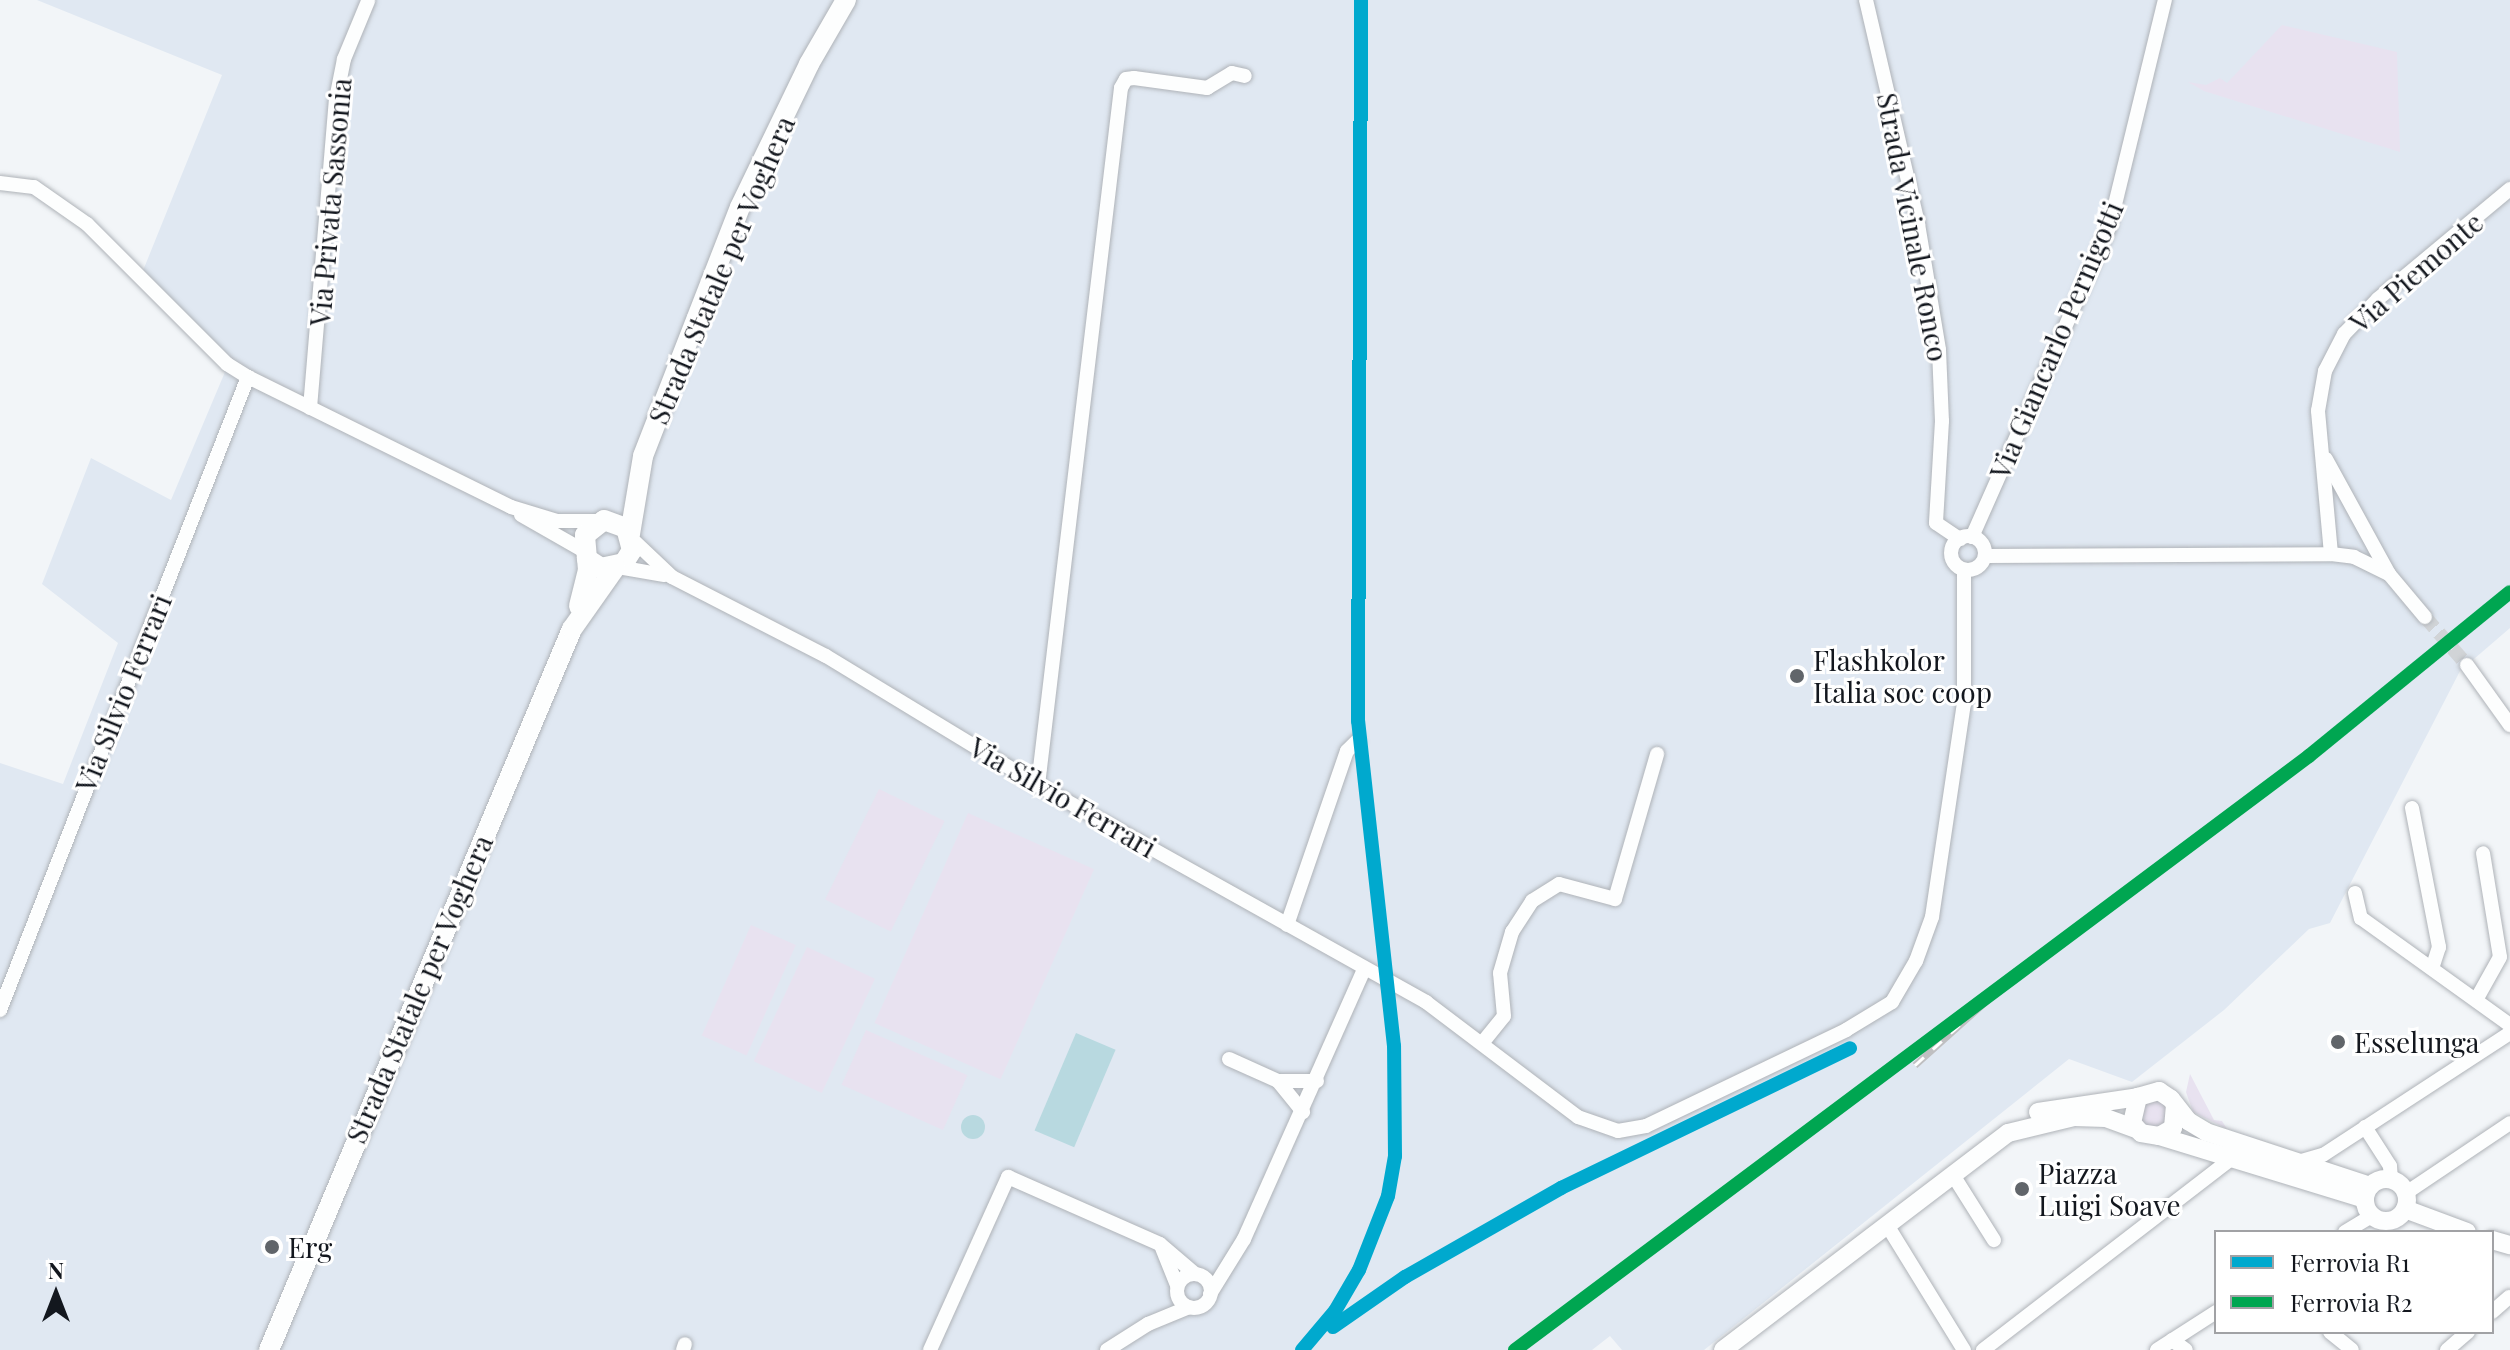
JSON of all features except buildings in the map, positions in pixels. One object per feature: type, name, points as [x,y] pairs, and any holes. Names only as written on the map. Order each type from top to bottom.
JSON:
[{"type":"main road","name":"Strada Statale per Voghera","points":[[269,1350],[572,629],[586,555],[585,535],[602,521],[643,456],[740,207],[809,64],[846,0]]},
{"type":"main road","name":"Strada Statale per Voghera","points":[[572,629],[616,568],[629,557],[643,456]]},
{"type":"main road","points":[[602,521],[619,523],[630,536]]},
{"type":"main road","points":[[586,555],[601,568],[616,568]]},
{"type":"street","name":"Strada Vicinale Ronco","points":[[1866,0],[1918,224],[1939,350],[1942,421],[1936,523],[1966,538]]},
{"type":"street","name":"Via Giancarlo Pernigotti","points":[[1966,538],[2110,225],[2165,0]]},
{"type":"street","name":"Via Privata Sassonia","points":[[310,408],[336,99],[344,59],[368,1]]},
{"type":"street","points":[[1038,785],[1121,88],[1126,79],[1134,78],[1207,88],[1232,73],[1245,76]]},
{"type":"street","points":[[0,183],[34,187],[87,224],[227,364],[511,507],[586,555]]},
{"type":"street","name":"Via Piemonte","points":[[2331,554],[2318,411],[2322,385],[2344,334],[2378,299],[2510,189]]},
{"type":"street","name":"Via Silvio Ferrari","points":[[0,1010],[248,377]]},
{"type":"street","name":"Via Piemonte","points":[[2324,455],[2389,574]]},
{"type":"street","points":[[511,507],[557,521],[602,521]]},
{"type":"street","name":"Via Silvio Ferrari","points":[[630,536],[645,557],[672,577],[826,656],[1038,785],[1453,1020],[1578,1117],[1618,1131],[1646,1126],[1846,1030],[1892,1002],[1916,961],[1932,917],[1964,704],[1964,570]]},
{"type":"street","points":[[1966,538],[1983,546],[1985,556],[1979,567],[1964,570],[1951,553],[1966,538]]},
{"type":"street","points":[[1985,556],[2331,554],[2354,557],[2389,574],[2425,617]]},
{"type":"street","name":"Via Silvio Ferrari","points":[[616,568],[672,577]]},
{"type":"street","points":[[2467,665],[2510,725]]},
{"type":"street","points":[[1287,925],[1347,751],[1357,741]]},
{"type":"street","points":[[1483,1042],[1504,1016],[1500,973],[1512,932],[1532,901],[1559,884],[1615,899],[1657,754]]},
{"type":"street","points":[[2412,808],[2439,947],[2432,968]]},
{"type":"street","points":[[2476,1000],[2500,957],[2483,853]]},
{"type":"street","points":[[2355,893],[2361,918],[2510,1025]]},
{"type":"street","points":[[1107,1350],[1148,1324],[1189,1307],[1205,1304],[1235,1255],[1303,1112],[1364,969]]},
{"type":"street","points":[[2298,1162],[2323,1155],[2510,1033]]},
{"type":"street","points":[[1229,1059],[1278,1081],[1317,1081]]},
{"type":"street","points":[[1278,1081],[1303,1112]]},
{"type":"street","points":[[1723,1350],[2039,1111],[2138,1097],[2159,1091],[2206,1132],[2298,1162],[2369,1200],[2390,1220],[2405,1201],[2510,1123]]},
{"type":"street","points":[[2136,1129],[2131,1109],[2138,1097]]},
{"type":"street","points":[[2159,1136],[2173,1128],[2175,1105]]},
{"type":"street","points":[[1997,1141],[2052,1119],[2106,1118],[2369,1200]]},
{"type":"street","points":[[2365,1127],[2390,1166],[2391,1179],[2405,1201],[2463,1230]]},
{"type":"street","points":[[1983,1350],[2235,1156]]},
{"type":"street","points":[[1953,1175],[1994,1240]]},
{"type":"street","points":[[930,1350],[1008,1177],[1160,1244],[1198,1275],[1210,1294]]},
{"type":"street","points":[[2346,1230],[2369,1200],[2391,1179]]},
{"type":"street","points":[[1887,1225],[1964,1350]]},
{"type":"street","points":[[1160,1244],[1177,1291],[1189,1307]]},
{"type":"street","points":[[1148,1324],[1177,1291],[1198,1275],[1235,1255]]},
{"type":"street","points":[[2494,1310],[2510,1297]]},
{"type":"street","points":[[2157,1350],[2214,1313]]},
{"type":"street","points":[[2332,1334],[2352,1350]]},
{"type":"street","points":[[2447,1350],[2466,1334]]},
{"type":"street","points":[[2172,1340],[2186,1350]]},
{"type":"shaded area","points":[[37,0],[2510,0],[2510,628],[2460,671],[2330,923],[2309,929],[2224,1010],[2132,1082],[2069,1059],[1704,1350],[1622,1350],[1610,1336],[1592,1350],[0,1350],[0,763],[63,784],[118,643],[42,584],[91,458],[171,500],[225,372],[138,283],[222,75]]},
{"type":"shaded area","points":[[2282,25],[2397,52],[2400,152],[2204,91],[2188,82],[2206,85],[2220,78],[2227,83]]},
{"type":"shaded area","points":[[879,789],[945,821],[891,932],[825,900]]},
{"type":"shaded area","points":[[968,813],[1094,869],[1001,1079],[874,1023]]},
{"type":"shaded area","points":[[751,925],[796,945],[747,1055],[702,1036]]},
{"type":"shaded area","points":[[807,947],[875,979],[822,1093],[754,1061]]},
{"type":"shaded area","points":[[866,1030],[967,1075],[943,1130],[842,1085]]},
{"type":"shaded area","points":[[2190,1074],[2214,1120],[2222,1121],[2227,1129],[2193,1112],[2186,1092]]},
{"type":"shaded area","points":[[2154,1100],[2164,1104],[2168,1114],[2164,1124],[2154,1128],[2144,1124],[2140,1114],[2144,1104]]},
{"type":"water","points":[[1076,1033],[1116,1050],[1074,1147],[1035,1131]]},
{"type":"water","points":[[973,1115],[981,1119],[985,1127],[981,1135],[973,1139],[965,1135],[961,1127],[965,1119]]},
{"type":"tunnel","points":[[2425,617],[2467,665]]},
{"type":"railway","points":[[1302,1350],[1335,1311],[1359,1270],[1388,1196],[1395,1156],[1394,1046],[1358,721],[1361,0]]},
{"type":"railway","points":[[1915,1065],[2021,970]]},
{"type":"railway","points":[[1328,1331],[1405,1277],[1561,1188],[1850,1048]]},
{"type":"rail line","name":"R1","points":[[1302,1350],[1335,1311],[1359,1270],[1388,1196],[1395,1156],[1394,1046],[1358,721],[1361,0]]},
{"type":"rail line","name":"R2","points":[[1515,1350],[2309,756],[2510,592]]},
{"type":"rail line","name":"R1","points":[[1333,1327],[1405,1277],[1561,1188],[1850,1048]]},
{"type":"place","name":"Flashkolor Italia soc coop","points":[[1797,676]]},
{"type":"place","name":"Esselunga","points":[[2338,1042]]},
{"type":"place","name":"Piazza Luigi Soave","points":[[2022,1189]]},
{"type":"place","name":"Erg","points":[[272,1247]]}]
